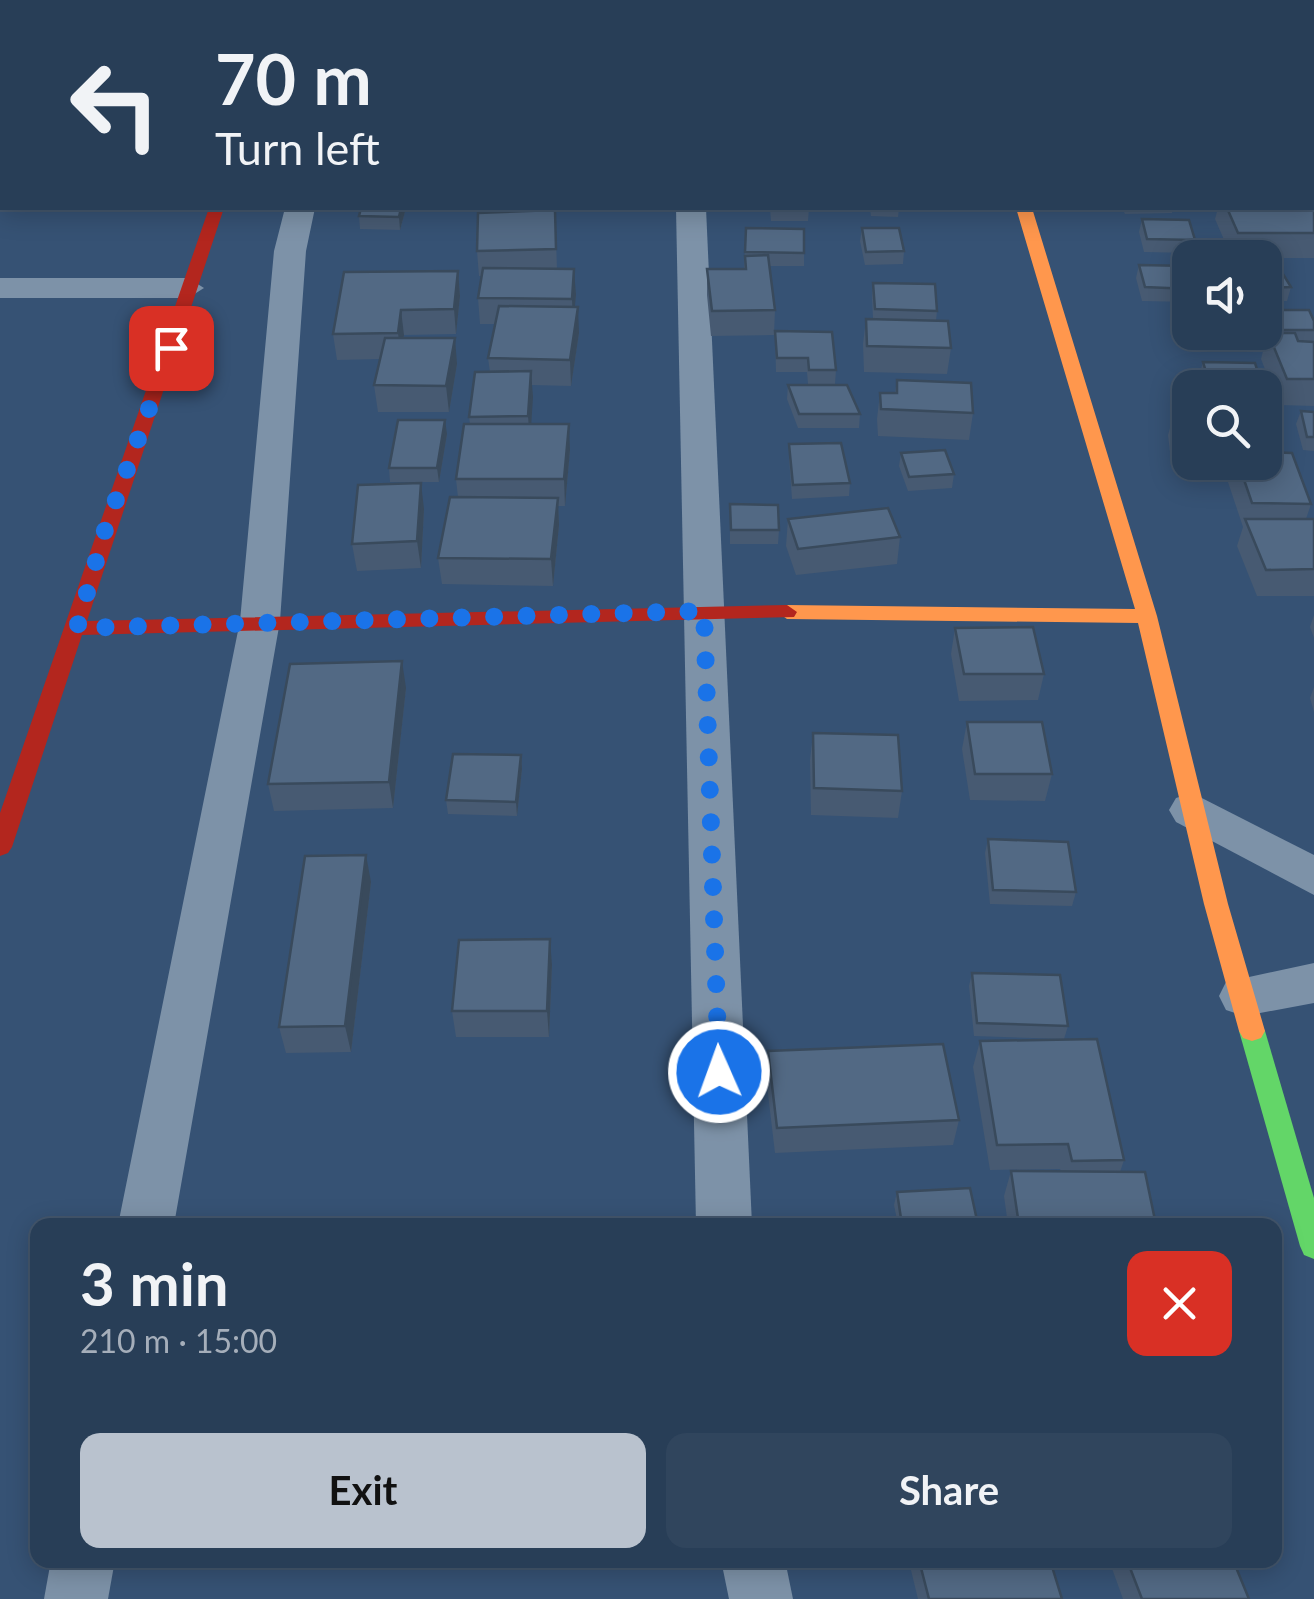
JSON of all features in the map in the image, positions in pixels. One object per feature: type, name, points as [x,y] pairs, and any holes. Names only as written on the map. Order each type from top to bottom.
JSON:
[{"type":"street","points":[[0,847],[215,210]]},
{"type":"street","points":[[147,1218],[260,621],[290,251],[300,210]]},
{"type":"street","points":[[691,210],[724,1218]]},
{"type":"street","points":[[1025,210],[1147,616],[1192,810],[1314,1246]]},
{"type":"street","points":[[0,288],[188,288]]},
{"type":"street","points":[[77,628],[704,611],[1147,616]]},
{"type":"street","points":[[1192,810],[1314,876]]},
{"type":"street","points":[[1244,996],[1314,983]]},
{"type":"street","points":[[76,1599],[82,1568]]},
{"type":"street","points":[[755,1568],[761,1599]]},
{"type":"building","points":[[360,210],[401,210],[399,217],[359,216]]},
{"type":"building","points":[[555,210],[556,249],[477,251],[478,213]]},
{"type":"building","points":[[1228,210],[1314,210],[1314,233],[1238,233]]},
{"type":"building","points":[[1142,219],[1189,220],[1195,240],[1147,239]]},
{"type":"building","points":[[746,228],[804,229],[804,253],[745,252]]},
{"type":"building","points":[[862,228],[899,228],[904,251],[866,252]]},
{"type":"building","points":[[768,255],[775,310],[712,311],[707,269],[746,269],[745,256]]},
{"type":"building","points":[[1139,265],[1172,266],[1172,288],[1145,287]]},
{"type":"building","points":[[483,268],[574,269],[572,299],[478,298]]},
{"type":"building","points":[[458,271],[454,309],[401,310],[398,333],[333,334],[344,272]]},
{"type":"building","points":[[1282,274],[1283,274],[1291,287],[1282,287]]},
{"type":"building","points":[[873,283],[935,284],[937,311],[875,309]]},
{"type":"building","points":[[499,306],[578,307],[570,360],[488,358]]},
{"type":"building","points":[[1282,310],[1309,310],[1314,330],[1282,330]]},
{"type":"building","points":[[866,319],[948,321],[951,348],[867,346]]},
{"type":"building","points":[[775,331],[832,332],[836,370],[809,370],[808,358],[777,358]]},
{"type":"building","points":[[1282,333],[1295,333],[1298,341],[1314,342],[1314,379],[1287,379],[1275,350],[1282,350]]},
{"type":"building","points":[[385,338],[455,338],[446,386],[374,385]]},
{"type":"building","points":[[1203,362],[1255,363],[1257,370],[1205,370]]},
{"type":"building","points":[[531,371],[528,416],[469,417],[475,372]]},
{"type":"building","points":[[897,380],[971,383],[973,413],[881,409],[880,393],[897,393]]},
{"type":"building","points":[[788,385],[847,385],[860,414],[799,414]]},
{"type":"building","points":[[1301,411],[1314,412],[1314,437],[1307,437]]},
{"type":"building","points":[[398,420],[445,420],[437,468],[389,468]]},
{"type":"building","points":[[464,424],[569,424],[564,479],[456,479]]},
{"type":"building","points":[[841,443],[850,483],[793,485],[789,444]]},
{"type":"building","points":[[945,450],[954,474],[909,477],[901,453]]},
{"type":"building","points":[[1282,453],[1292,453],[1311,504],[1252,503],[1244,480],[1282,480]]},
{"type":"building","points":[[421,483],[417,541],[352,544],[358,485]]},
{"type":"building","points":[[450,497],[558,498],[551,559],[438,558]]},
{"type":"building","points":[[730,504],[778,505],[779,530],[731,530]]},
{"type":"building","points":[[888,508],[900,537],[798,549],[788,519]]},
{"type":"building","points":[[1245,519],[1314,519],[1314,569],[1266,570]]},
{"type":"building","points":[[1033,627],[1044,674],[964,674],[955,628]]},
{"type":"building","points":[[402,661],[389,782],[268,784],[290,664]]},
{"type":"building","points":[[967,722],[1042,722],[1052,774],[975,774]]},
{"type":"building","points":[[813,733],[898,735],[902,791],[814,788]]},
{"type":"building","points":[[453,754],[521,755],[516,802],[446,800]]},
{"type":"building","points":[[988,839],[1068,842],[1076,892],[993,890]]},
{"type":"building","points":[[366,855],[345,1026],[279,1027],[305,856]]},
{"type":"building","points":[[550,939],[547,1011],[452,1011],[459,940]]},
{"type":"building","points":[[972,973],[1060,975],[1068,1026],[977,1023]]},
{"type":"building","points":[[1097,1039],[1124,1160],[1072,1161],[1068,1144],[997,1145],[980,1041]]},
{"type":"building","points":[[943,1044],[959,1120],[777,1128],[768,1051]]},
{"type":"building","points":[[1011,1171],[1145,1172],[1155,1218],[1018,1218]]},
{"type":"building","points":[[970,1188],[976,1218],[901,1218],[897,1192]]},
{"type":"building","points":[[921,1568],[1052,1568],[1062,1599],[929,1599]]},
{"type":"building","points":[[1130,1568],[1236,1568],[1249,1599],[1142,1599]]},
{"type":"traffic: fast","points":[[1252,1031],[1314,1246]]},
{"type":"traffic: slow","points":[[1025,210],[1147,616],[1216,904],[1252,1031]]},
{"type":"traffic: slow","points":[[787,612],[1147,616]]},
{"type":"traffic: jam","points":[[0,847],[215,210]]},
{"type":"traffic: jam","points":[[77,628],[787,612]]},
{"type":"route","points":[[171,348],[104,533],[77,628],[704,611],[719,1072]]}]
